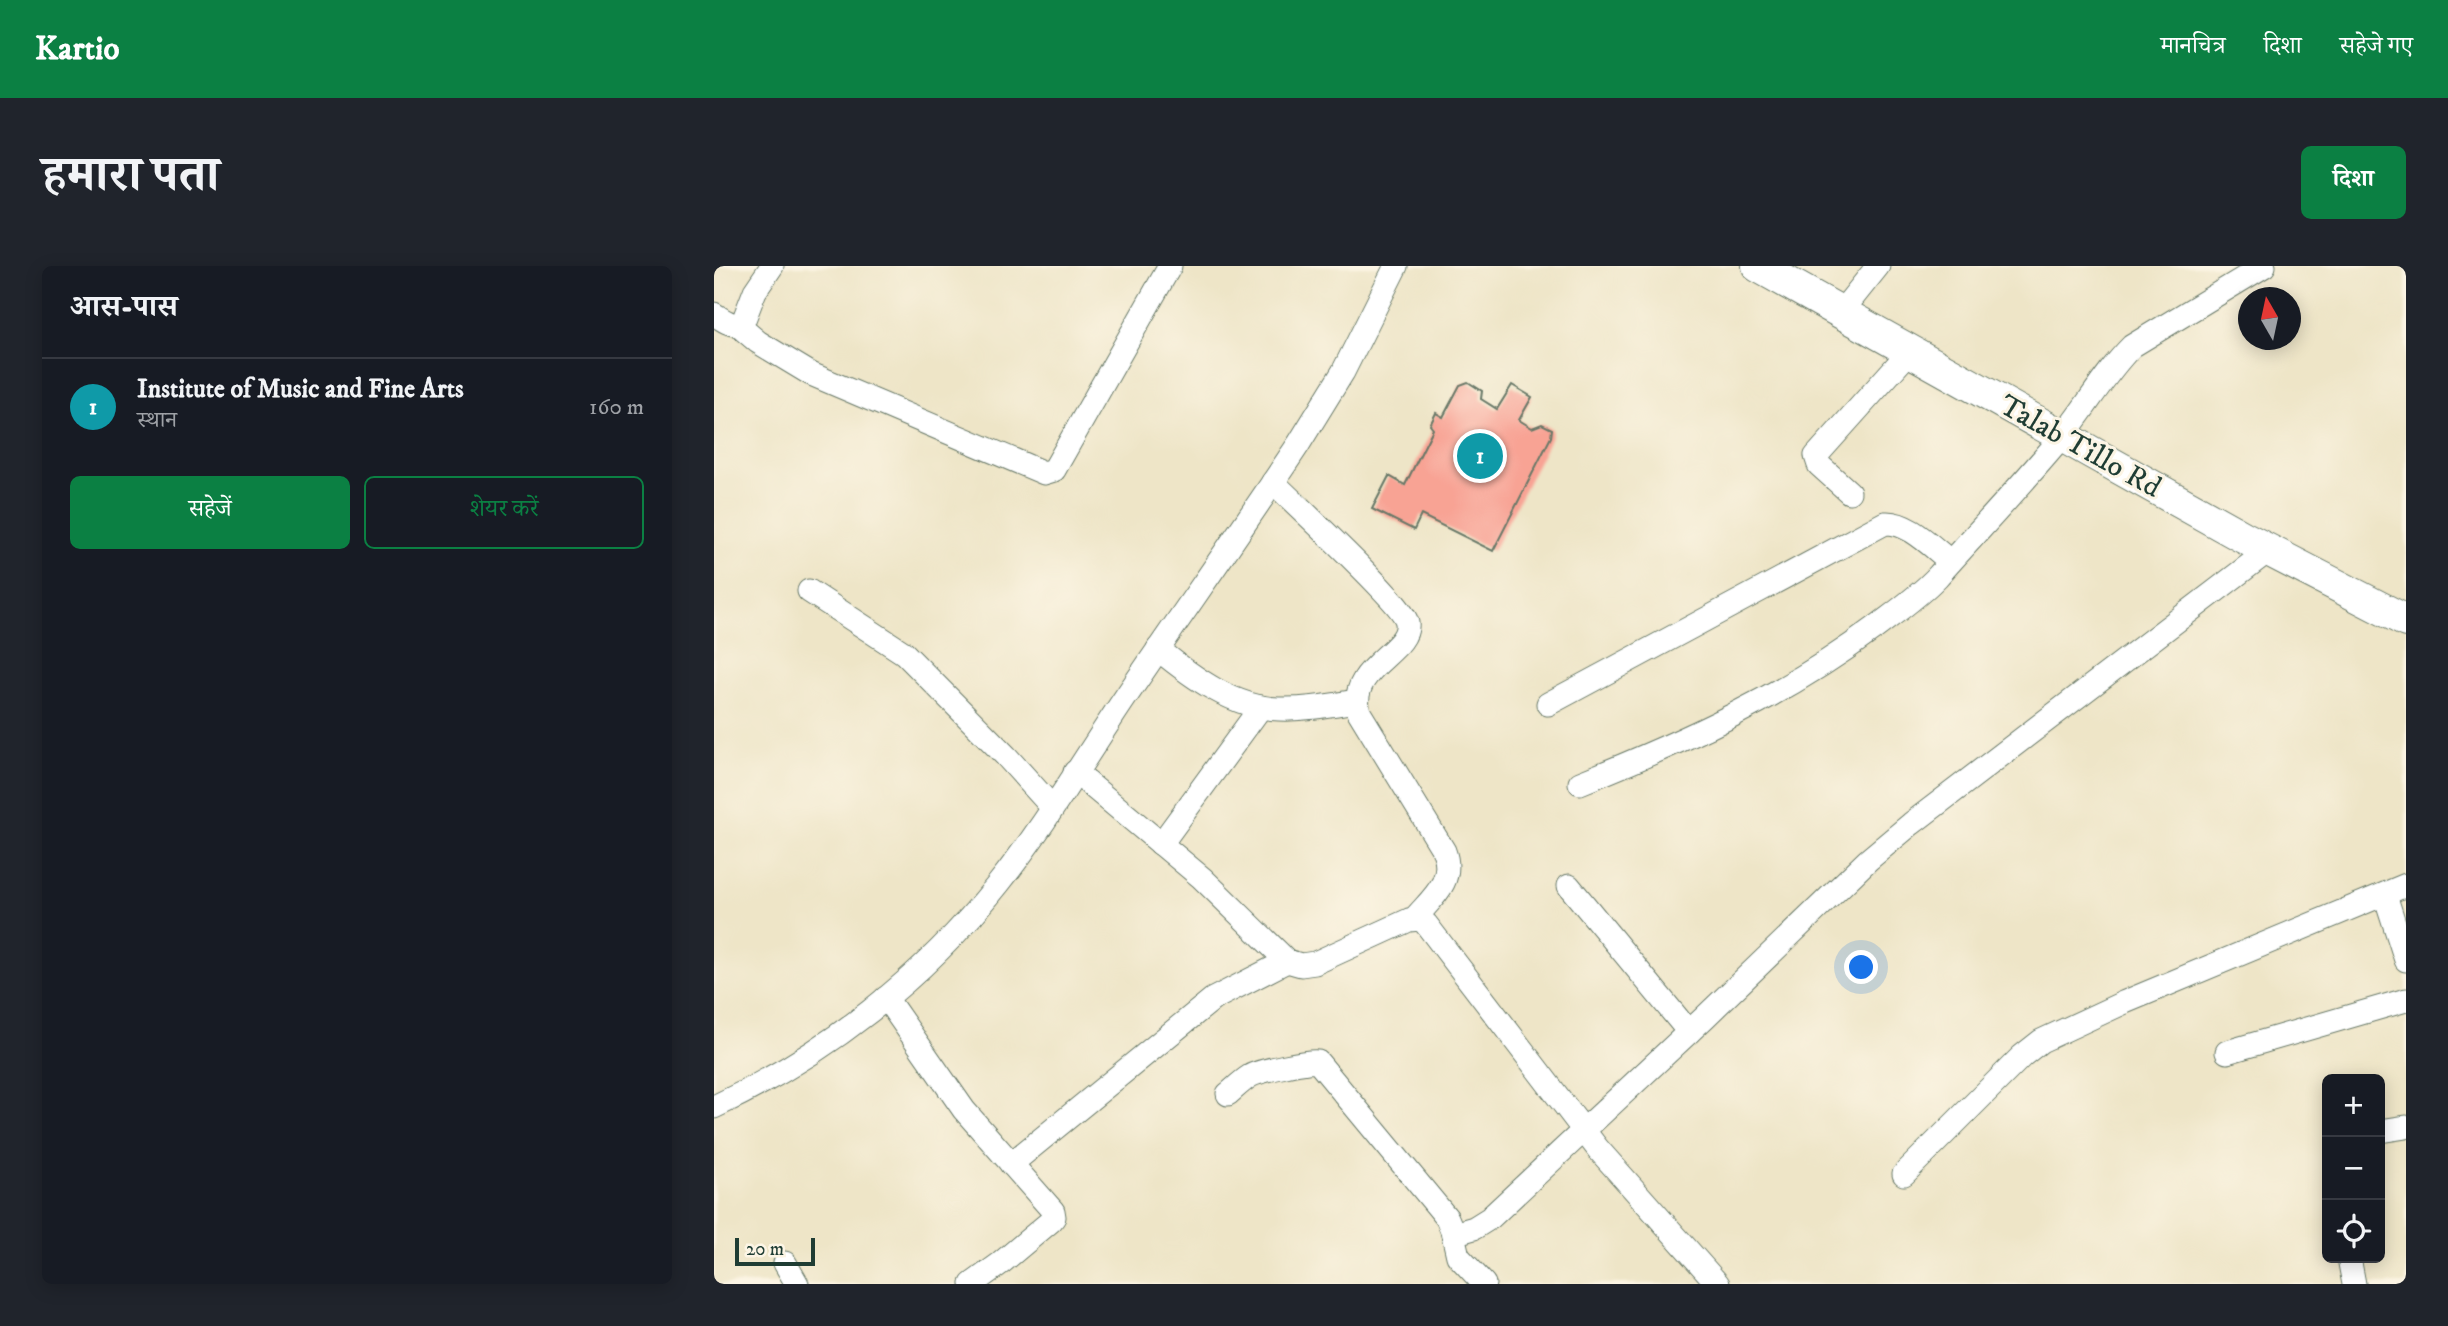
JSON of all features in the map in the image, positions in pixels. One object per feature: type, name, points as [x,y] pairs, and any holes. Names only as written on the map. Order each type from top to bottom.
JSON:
[{"type":"main road","name":"Talab Tillo Rd","points":[[1758,266],[2268,551],[2406,620]]},
{"type":"street","points":[[738,325],[747,316],[755,291],[772,266]]},
{"type":"street","points":[[714,314],[738,325],[758,342],[811,374],[1044,473],[1054,470],[1170,266]]},
{"type":"street","points":[[714,1107],[769,1078],[886,999],[924,967],[1000,882],[1273,482],[1343,372],[1396,266]]},
{"type":"street","points":[[1842,311],[1878,266]]},
{"type":"street","points":[[1580,783],[1707,730],[1816,668],[1851,646],[1900,609],[1935,579],[2062,437],[2115,363],[2132,346],[2264,266]]},
{"type":"street","points":[[1849,492],[1819,465],[1816,456],[1910,351]]},
{"type":"street","points":[[1075,772],[1202,878],[1287,961],[1301,965],[1315,963],[1415,918],[1443,885],[1449,864],[1444,851],[1359,712],[1356,701],[1362,681],[1403,637],[1408,626],[1406,618],[1401,609],[1364,570],[1273,482]]},
{"type":"street","points":[[1548,704],[1885,523],[1895,522],[1905,527],[1950,561]]},
{"type":"street","points":[[1453,1234],[1474,1228],[1490,1218],[1879,851],[2268,551]]},
{"type":"street","points":[[809,591],[904,653],[997,746],[1052,807]]},
{"type":"street","points":[[1158,649],[1206,684],[1261,707],[1300,709],[1356,701]]},
{"type":"street","points":[[1161,844],[1261,707]]},
{"type":"street","points":[[1903,1174],[2022,1056],[2041,1041],[2161,987],[2406,885]]},
{"type":"street","points":[[1569,886],[1689,1031]]},
{"type":"street","points":[[2385,895],[2406,960]]},
{"type":"street","points":[[1415,918],[1426,924],[1583,1129],[1718,1284]]},
{"type":"street","points":[[1011,1164],[1213,999],[1287,961]]},
{"type":"street","points":[[886,999],[964,1110],[1053,1211],[1054,1217],[972,1284]]},
{"type":"street","points":[[2227,1052],[2406,1000]]},
{"type":"street","points":[[1228,1094],[1256,1073],[1318,1062],[1447,1218],[1458,1256],[1483,1284]]},
{"type":"street","points":[[2385,1130],[2406,1127]]},
{"type":"street","points":[[785,1263],[797,1284]]},
{"type":"street","points":[[2350,1263],[2354,1284]]},
{"type":"building","points":[[1468,382],[1482,391],[1481,399],[1497,409],[1512,385],[1532,397],[1519,420],[1532,428],[1542,424],[1552,429],[1551,437],[1493,551],[1421,515],[1414,530],[1372,509],[1389,476],[1405,485],[1433,429],[1430,425],[1436,413],[1443,417],[1460,385]]},
{"type":"place","name":"Institute of Music and Fine Arts","points":[[1480,456]]}]
